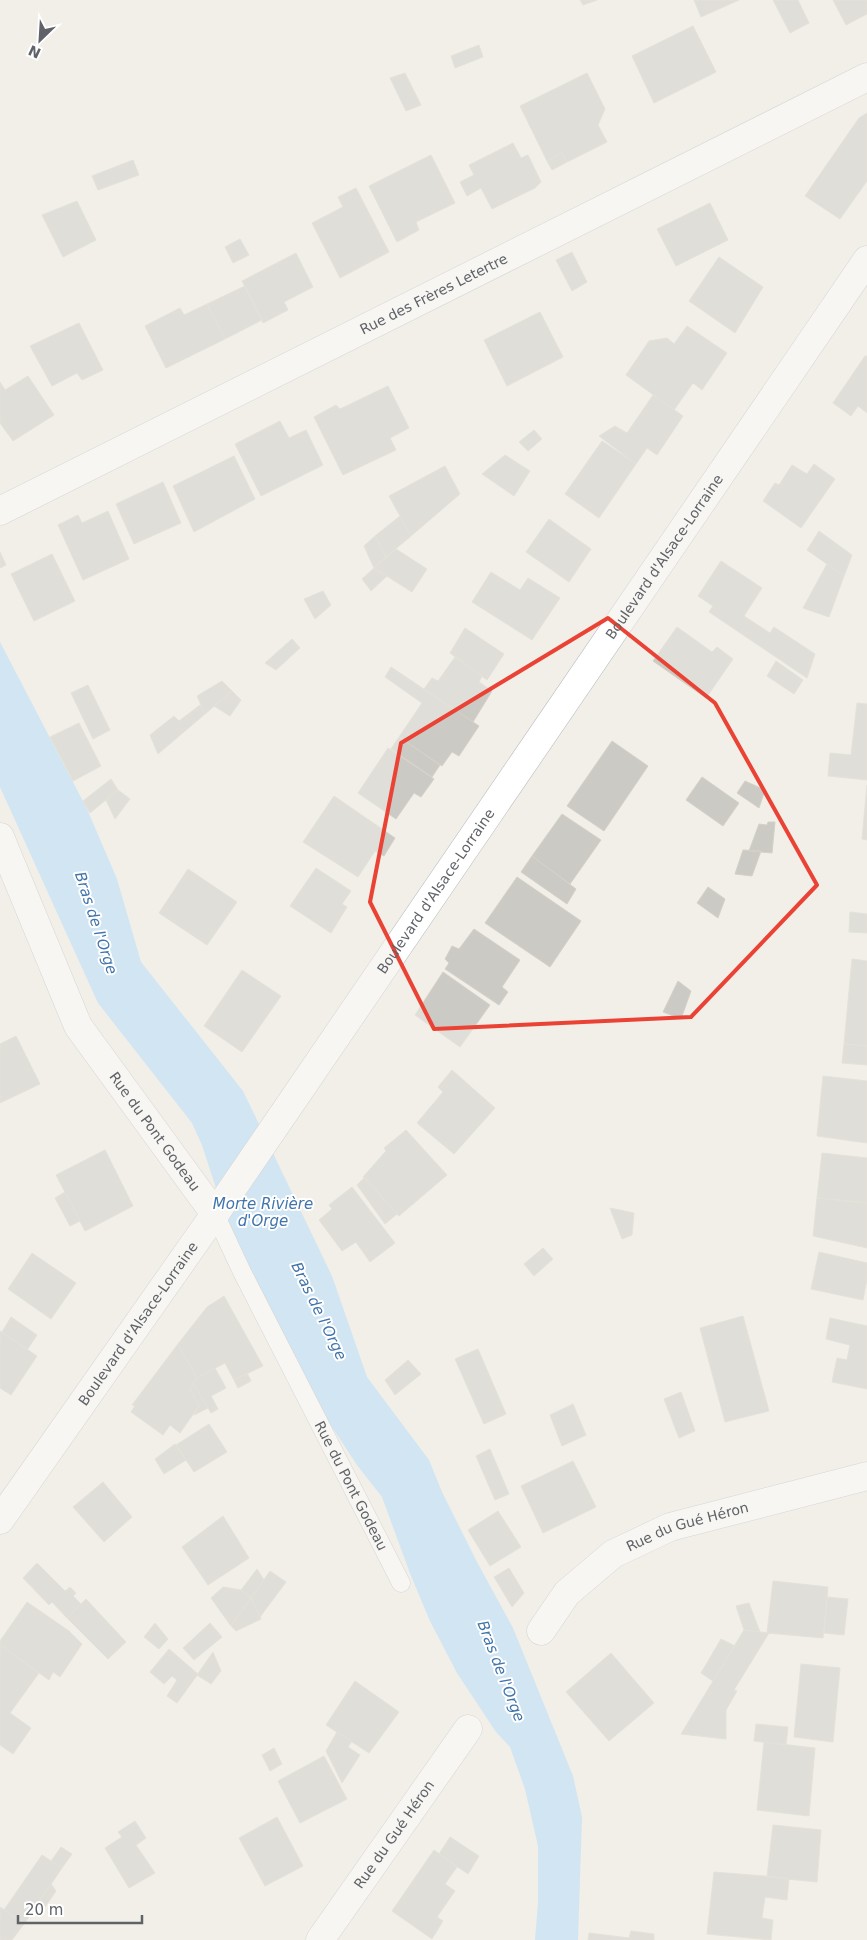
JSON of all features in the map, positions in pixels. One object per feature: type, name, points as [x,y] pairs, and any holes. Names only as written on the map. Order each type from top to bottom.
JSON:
[{"type":"street","name":"Rue des Frères Letertre","points":[[0,511],[867,77]]},
{"type":"street","name":"Boulevard d'Alsace-Lorraine","points":[[0,1520],[215,1214],[867,260]]},
{"type":"street","name":"Rue du Pont Godeau","points":[[0,837],[78,1026],[215,1214]]},
{"type":"street","name":"Rue du Gué Héron","points":[[541,1630],[567,1593],[613,1554],[621,1550],[670,1527],[867,1476]]},
{"type":"street","name":"Rue du Gué Héron","points":[[320,1940],[468,1728]]},
{"type":"lane","name":"Rue du Pont Godeau","points":[[215,1214],[251,1290],[401,1583]]},
{"type":"highlighted area","points":[[608,618],[715,703],[817,885],[691,1017],[434,1029],[370,902],[401,743]]},
{"type":"water","name":"Morte Rivière d'Orge","points":[[0,642],[87,809],[117,879],[141,962],[243,1091],[332,1276],[367,1377],[429,1460],[442,1492],[477,1562],[513,1628],[573,1776],[582,1817],[578,1940],[535,1940],[538,1903],[538,1846],[525,1789],[510,1747],[496,1732],[457,1673],[430,1621],[382,1497],[357,1465],[328,1421],[300,1367],[228,1225],[202,1145],[192,1123],[98,1003],[0,787]]},
{"type":"building","points":[[580,0],[597,0],[583,5]]},
{"type":"building","points":[[694,0],[739,0],[701,17]]},
{"type":"building","points":[[773,0],[798,0],[809,23],[790,33]]},
{"type":"building","points":[[833,0],[867,0],[867,14],[846,25]]},
{"type":"building","points":[[693,26],[716,72],[654,103],[632,56]]},
{"type":"building","points":[[479,45],[483,57],[455,68],[451,56]]},
{"type":"building","points":[[405,73],[421,105],[406,111],[390,78]]},
{"type":"building","points":[[587,73],[605,109],[598,125],[607,142],[567,162],[562,153],[547,161],[520,106]]},
{"type":"building","points":[[867,113],[867,181],[840,219],[805,196],[859,118]]},
{"type":"building","points":[[513,143],[521,158],[528,155],[541,182],[535,188],[492,209],[481,188],[467,196],[460,182],[474,175],[469,165]]},
{"type":"building","points":[[562,153],[567,162],[552,170],[547,161]]},
{"type":"building","points":[[431,155],[455,203],[416,222],[419,230],[397,242],[369,186]]},
{"type":"building","points":[[133,160],[139,175],[98,190],[92,176]]},
{"type":"building","points":[[356,188],[389,252],[340,278],[312,223],[343,207],[338,197]]},
{"type":"building","points":[[77,201],[96,240],[63,257],[42,215]]},
{"type":"building","points":[[710,203],[728,240],[676,266],[657,229]]},
{"type":"building","points":[[240,239],[249,255],[233,263],[225,247]]},
{"type":"building","points":[[572,252],[587,282],[572,291],[556,260]]},
{"type":"building","points":[[296,253],[313,287],[284,302],[288,310],[263,323],[242,281]]},
{"type":"building","points":[[719,257],[763,287],[735,333],[689,301]]},
{"type":"building","points":[[245,286],[262,320],[225,339],[207,304]]},
{"type":"building","points":[[207,304],[225,339],[166,368],[145,326],[180,308],[184,315]]},
{"type":"building","points":[[540,312],[563,357],[507,386],[484,340]]},
{"type":"building","points":[[79,323],[103,370],[82,380],[77,373],[52,386],[30,346]]},
{"type":"building","points":[[687,326],[727,353],[702,390],[693,383],[674,410],[626,375],[649,341],[667,338],[674,344]]},
{"type":"building","points":[[865,356],[867,356],[867,413],[858,406],[851,416],[833,403]]},
{"type":"building","points":[[28,376],[54,415],[13,441],[0,423],[0,382],[5,390]]},
{"type":"building","points":[[388,386],[409,428],[390,438],[396,450],[343,475],[314,417],[336,405],[340,409]]},
{"type":"building","points":[[653,395],[683,416],[657,455],[647,448],[636,464],[599,436],[615,426],[627,433]]},
{"type":"building","points":[[280,421],[289,438],[306,430],[323,465],[261,496],[235,444]]},
{"type":"building","points":[[534,430],[542,439],[528,451],[519,442]]},
{"type":"building","points":[[602,441],[636,464],[599,518],[565,494]]},
{"type":"building","points":[[505,455],[530,471],[514,496],[482,474]]},
{"type":"building","points":[[234,456],[255,499],[194,532],[173,486]]},
{"type":"building","points":[[814,464],[835,479],[801,528],[763,501],[775,483],[779,485],[792,465],[807,474]]},
{"type":"building","points":[[445,466],[460,494],[411,536],[389,496]]},
{"type":"building","points":[[163,482],[181,523],[134,544],[116,504]]},
{"type":"building","points":[[108,511],[129,559],[83,580],[58,525],[78,515],[82,523]]},
{"type":"building","points":[[400,516],[411,536],[386,557],[375,536]]},
{"type":"building","points":[[549,519],[591,549],[569,582],[526,552]]},
{"type":"building","points":[[819,531],[852,555],[844,576],[807,550]]},
{"type":"building","points":[[375,536],[386,557],[374,568],[364,546]]},
{"type":"building","points":[[396,549],[427,569],[412,592],[374,568]]},
{"type":"building","points":[[0,552],[6,565],[0,568]]},
{"type":"building","points":[[52,554],[75,601],[34,621],[11,574]]},
{"type":"building","points":[[721,561],[762,588],[744,616],[770,633],[774,627],[815,654],[807,678],[709,612],[713,606],[698,596]]},
{"type":"building","points":[[827,564],[844,576],[829,617],[803,608]]},
{"type":"building","points":[[374,568],[387,576],[371,591],[362,579]]},
{"type":"building","points":[[491,572],[520,590],[528,578],[560,598],[532,640],[472,602]]},
{"type":"building","points":[[323,591],[331,605],[315,619],[304,599]]},
{"type":"building","points":[[677,627],[712,652],[717,647],[733,659],[706,698],[653,661]]},
{"type":"building","points":[[465,628],[504,654],[487,680],[450,653]]},
{"type":"building","points":[[292,639],[300,648],[276,670],[265,663]]},
{"type":"building","points":[[455,657],[482,676],[479,682],[492,691],[473,722],[424,689],[432,678],[438,681]]},
{"type":"building","points":[[776,661],[803,680],[794,694],[767,676]]},
{"type":"building","points":[[391,667],[479,726],[459,756],[452,752],[442,766],[399,737],[422,703],[385,677]]},
{"type":"building","points":[[222,681],[232,691],[205,714],[197,696]]},
{"type":"building","points":[[88,685],[110,730],[93,739],[71,693]]},
{"type":"building","points":[[232,691],[241,700],[230,716],[214,706]]},
{"type":"building","points":[[857,703],[867,704],[867,780],[828,776],[830,753],[851,755]]},
{"type":"building","points":[[200,705],[205,714],[158,754],[150,735],[174,716],[179,721]]},
{"type":"building","points":[[79,723],[101,766],[73,781],[50,737]]},
{"type":"building","points":[[399,737],[440,765],[432,777],[391,749]]},
{"type":"building","points":[[612,741],[648,766],[604,831],[567,806]]},
{"type":"building","points":[[388,748],[434,779],[421,797],[414,793],[396,819],[358,793]]},
{"type":"building","points":[[702,777],[739,803],[723,826],[686,800]]},
{"type":"building","points":[[111,779],[118,790],[90,813],[83,801]]},
{"type":"building","points":[[745,781],[765,790],[759,808],[737,793]]},
{"type":"building","points":[[867,785],[867,840],[862,839]]},
{"type":"building","points":[[118,790],[130,799],[115,819],[106,800]]},
{"type":"building","points":[[334,796],[395,838],[384,856],[375,851],[358,877],[303,842]]},
{"type":"building","points":[[562,814],[601,840],[570,884],[532,856]]},
{"type":"building","points":[[768,822],[775,822],[772,853],[749,851],[759,824],[767,825]]},
{"type":"building","points":[[743,850],[761,851],[752,876],[735,874]]},
{"type":"building","points":[[532,856],[576,889],[567,904],[521,872]]},
{"type":"building","points":[[316,868],[351,891],[342,904],[347,907],[331,933],[290,906]]},
{"type":"building","points":[[188,869],[237,902],[207,945],[159,913]]},
{"type":"building","points":[[517,877],[581,921],[550,967],[485,923]]},
{"type":"building","points":[[708,887],[725,899],[718,918],[697,903]]},
{"type":"building","points":[[850,912],[867,914],[867,933],[849,932]]},
{"type":"building","points":[[474,929],[520,960],[502,987],[508,992],[499,1005],[445,969],[449,963],[445,959],[452,946],[459,949]]},
{"type":"building","points":[[852,959],[867,961],[867,1046],[844,1044]]},
{"type":"building","points":[[242,970],[281,996],[242,1052],[204,1026]]},
{"type":"building","points":[[443,972],[490,1005],[460,1047],[415,1015]]},
{"type":"building","points":[[678,981],[691,991],[681,1019],[663,1012]]},
{"type":"building","points":[[16,1036],[40,1084],[0,1103],[0,1044]]},
{"type":"building","points":[[844,1044],[867,1046],[867,1065],[842,1063]]},
{"type":"building","points":[[452,1070],[495,1108],[454,1154],[417,1123],[443,1092],[438,1087]]},
{"type":"building","points":[[823,1076],[867,1081],[867,1143],[817,1136]]},
{"type":"building","points":[[406,1130],[447,1175],[399,1216],[363,1177],[386,1151],[384,1148]]},
{"type":"building","points":[[105,1150],[133,1206],[85,1231],[56,1175]]},
{"type":"building","points":[[822,1153],[867,1158],[867,1203],[817,1198]]},
{"type":"building","points":[[365,1177],[397,1214],[385,1224],[357,1185]]},
{"type":"building","points":[[352,1187],[395,1243],[370,1262],[356,1242],[342,1251],[319,1220],[332,1209],[329,1205]]},
{"type":"building","points":[[65,1192],[80,1221],[70,1226],[55,1198]]},
{"type":"building","points":[[817,1198],[867,1203],[867,1248],[813,1236]]},
{"type":"building","points":[[610,1208],[634,1213],[632,1235],[622,1239]]},
{"type":"building","points":[[543,1248],[553,1259],[534,1276],[524,1264]]},
{"type":"building","points":[[819,1252],[867,1263],[867,1279],[863,1300],[811,1289]]},
{"type":"building","points":[[32,1253],[76,1283],[51,1319],[8,1289]]},
{"type":"building","points":[[224,1296],[263,1366],[234,1380],[225,1363],[197,1378],[178,1344],[207,1307]]},
{"type":"building","points":[[743,1316],[769,1411],[725,1422],[700,1328]]},
{"type":"building","points":[[11,1317],[37,1335],[27,1350],[2,1332]]},
{"type":"building","points":[[830,1318],[867,1326],[867,1389],[832,1382],[837,1358],[847,1360],[850,1345],[826,1339]]},
{"type":"building","points":[[0,1331],[37,1356],[11,1395],[0,1388]]},
{"type":"building","points":[[178,1344],[197,1378],[190,1389],[199,1406],[180,1433],[170,1425],[163,1435],[131,1412],[135,1406],[132,1405]]},
{"type":"building","points":[[478,1349],[506,1414],[484,1424],[455,1359]]},
{"type":"building","points":[[408,1360],[421,1374],[395,1395],[385,1380]]},
{"type":"building","points":[[215,1368],[226,1388],[211,1396],[218,1409],[211,1413],[193,1383],[197,1378]]},
{"type":"building","points":[[247,1373],[251,1381],[238,1388],[234,1380]]},
{"type":"building","points":[[193,1383],[208,1408],[194,1415],[199,1406],[190,1389]]},
{"type":"building","points":[[681,1392],[695,1431],[679,1438],[664,1399]]},
{"type":"building","points":[[573,1404],[586,1435],[562,1446],[550,1415]]},
{"type":"building","points":[[209,1424],[227,1452],[194,1472],[176,1445]]},
{"type":"building","points":[[175,1444],[186,1460],[164,1474],[155,1459]]},
{"type":"building","points":[[490,1449],[509,1494],[495,1500],[476,1456]]},
{"type":"building","points":[[573,1461],[596,1507],[543,1533],[521,1486]]},
{"type":"building","points":[[103,1482],[132,1517],[104,1542],[73,1507]]},
{"type":"building","points":[[498,1511],[521,1547],[490,1566],[468,1530]]},
{"type":"building","points":[[223,1516],[249,1558],[208,1585],[182,1547]]},
{"type":"building","points":[[37,1563],[65,1591],[70,1587],[76,1593],[73,1596],[81,1604],[67,1618],[52,1602],[49,1605],[23,1578]]},
{"type":"building","points":[[509,1568],[524,1593],[512,1607],[494,1577]]},
{"type":"building","points":[[257,1569],[264,1580],[251,1598],[241,1590]]},
{"type":"building","points":[[270,1571],[286,1582],[260,1617],[251,1598]]},
{"type":"building","points":[[773,1581],[828,1587],[823,1638],[767,1633]]},
{"type":"building","points":[[223,1587],[241,1590],[251,1598],[231,1626],[211,1598]]},
{"type":"building","points":[[827,1597],[848,1599],[844,1635],[824,1633]]},
{"type":"building","points":[[251,1598],[261,1619],[236,1631],[231,1626]]},
{"type":"building","points":[[86,1599],[126,1642],[108,1659],[67,1618]]},
{"type":"building","points":[[27,1602],[69,1631],[82,1644],[60,1677],[53,1672],[49,1680],[0,1645],[0,1641]]},
{"type":"building","points":[[749,1603],[760,1632],[744,1630],[736,1606]]},
{"type":"building","points":[[155,1623],[168,1639],[159,1649],[144,1637]]},
{"type":"building","points":[[210,1623],[222,1637],[194,1660],[183,1648]]},
{"type":"building","points":[[744,1630],[769,1633],[734,1690],[737,1691],[726,1710],[726,1739],[681,1734]]},
{"type":"building","points":[[721,1639],[735,1646],[713,1681],[701,1673]]},
{"type":"building","points":[[0,1645],[39,1673],[10,1713],[31,1728],[13,1754],[0,1745]]},
{"type":"building","points":[[169,1649],[198,1674],[177,1703],[167,1696],[177,1680],[172,1676],[164,1684],[150,1672]]},
{"type":"building","points":[[213,1652],[221,1671],[211,1684],[197,1675]]},
{"type":"building","points":[[611,1653],[654,1703],[609,1741],[566,1692]]},
{"type":"building","points":[[801,1664],[840,1668],[833,1742],[794,1737]]},
{"type":"building","points":[[355,1681],[399,1712],[369,1753],[326,1725]]},
{"type":"building","points":[[756,1724],[788,1727],[786,1745],[754,1741]]},
{"type":"building","points":[[337,1732],[352,1741],[348,1747],[360,1755],[342,1783],[326,1751]]},
{"type":"building","points":[[764,1742],[815,1748],[809,1816],[757,1810]]},
{"type":"building","points":[[274,1748],[282,1764],[270,1771],[262,1755]]},
{"type":"building","points":[[324,1756],[347,1799],[300,1823],[278,1781]]},
{"type":"building","points":[[277,1817],[303,1866],[265,1886],[239,1838]]},
{"type":"building","points":[[135,1821],[146,1838],[136,1845],[155,1873],[129,1888],[105,1848],[122,1837],[118,1832]]},
{"type":"building","points":[[773,1825],[821,1830],[817,1882],[767,1877]]},
{"type":"building","points":[[450,1837],[479,1856],[468,1874],[439,1854]]},
{"type":"building","points":[[61,1847],[72,1854],[62,1868],[51,1861]]},
{"type":"building","points":[[434,1850],[457,1867],[445,1884],[455,1891],[437,1917],[443,1921],[432,1939],[392,1911]]},
{"type":"building","points":[[42,1855],[62,1868],[24,1924],[4,1910]]},
{"type":"building","points":[[714,1872],[789,1878],[787,1900],[765,1897],[762,1918],[773,1920],[771,1940],[707,1934]]},
{"type":"building","points":[[51,1884],[56,1891],[43,1910],[36,1905]]},
{"type":"building","points":[[0,1907],[24,1924],[12,1940],[0,1940]]},
{"type":"building","points":[[631,1931],[654,1934],[654,1940],[588,1940],[589,1933],[629,1938]]},
{"type":"water label","name":"Bras de l'Orge","points":[[96,923]]},
{"type":"water label","name":"Bras de l'Orge","points":[[319,1311]]},
{"type":"water label","name":"Bras de l'Orge","points":[[501,1671]]}]
